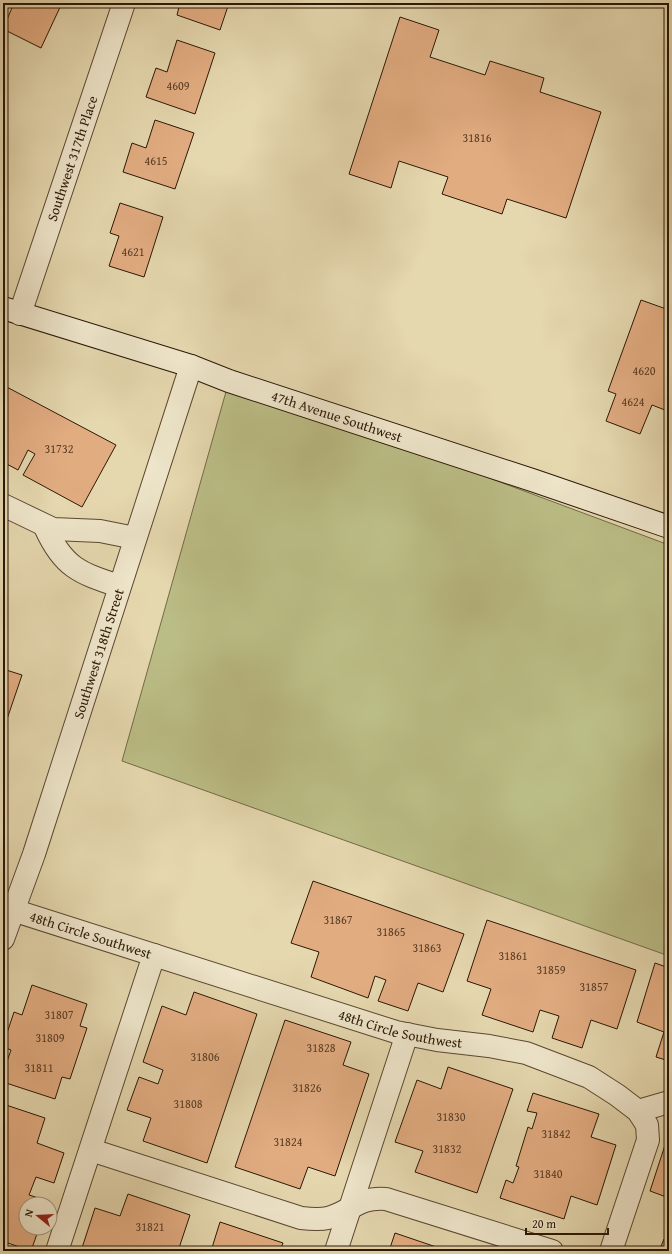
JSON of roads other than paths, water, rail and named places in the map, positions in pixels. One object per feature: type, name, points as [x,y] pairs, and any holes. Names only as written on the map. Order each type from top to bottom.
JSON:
[{"type":"street","name":"Southwest 317th Place","points":[[11,311],[124,3]]},
{"type":"street","name":"47th Avenue Southwest","points":[[11,311],[191,366],[237,383],[535,481],[669,528]]},
{"type":"street","name":"Southwest 318th Street","points":[[3,939],[8,909],[119,586],[191,366]]},
{"type":"street","points":[[3,506],[45,527],[61,530],[100,531],[135,538]]},
{"type":"street","points":[[45,527],[57,552],[72,566],[96,579],[119,586]]},
{"type":"street","name":"48th Circle Southwest","points":[[8,909],[396,1032],[437,1040],[490,1046],[526,1053],[589,1077],[638,1111],[647,1125],[648,1140],[611,1251]]},
{"type":"street","points":[[57,1251],[154,955]]},
{"type":"street","points":[[336,1251],[407,1034]]},
{"type":"street","points":[[638,1111],[669,1102]]},
{"type":"street","points":[[91,1150],[301,1218],[315,1220],[329,1218],[357,1203],[375,1198],[394,1201],[552,1251]]}]
